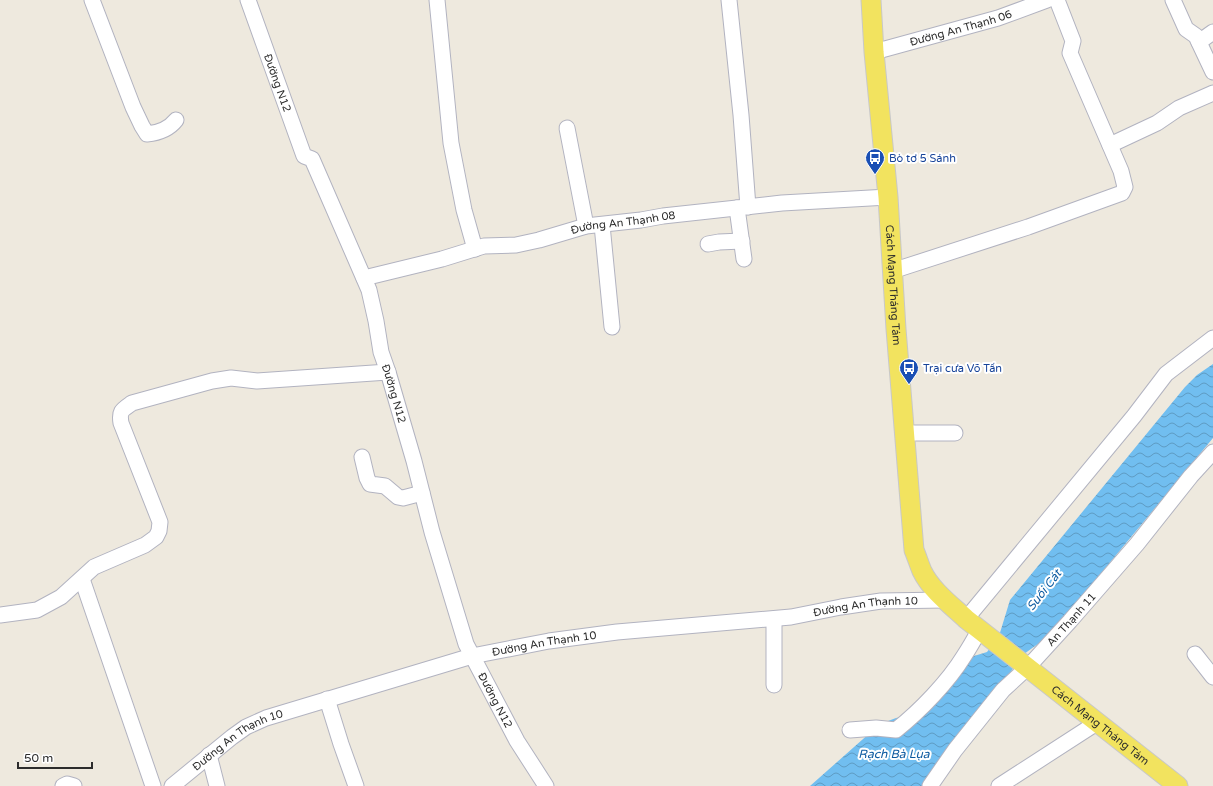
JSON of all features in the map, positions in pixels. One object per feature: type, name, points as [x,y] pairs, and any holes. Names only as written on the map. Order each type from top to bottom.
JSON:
[{"type":"main road","name":"Cách Mạng Tháng Tám","points":[[871,0],[874,52],[888,197],[892,271],[914,550],[922,572],[945,600],[978,628],[1178,786]]},
{"type":"street","points":[[92,0],[133,107],[147,134],[157,133],[172,126],[176,120]]},
{"type":"street","name":"Đường N12","points":[[248,0],[304,156],[312,159],[369,290],[381,352],[408,440],[434,540],[466,644],[517,741],[546,786]]},
{"type":"street","points":[[437,0],[451,142],[464,210],[475,249]]},
{"type":"street","points":[[729,0],[741,115],[742,241],[744,259]]},
{"type":"street","name":"Đường An Thạnh 06","points":[[874,52],[976,25],[1047,0]]},
{"type":"street","points":[[892,271],[1028,227],[1122,193],[1125,187],[1121,171],[1070,52],[1073,41],[1057,0]]},
{"type":"street","points":[[1173,0],[1186,29],[1196,36],[1213,72]]},
{"type":"street","points":[[1198,42],[1213,32]]},
{"type":"street","points":[[1110,145],[1157,123],[1178,108],[1213,93]]},
{"type":"street","points":[[567,128],[586,226]]},
{"type":"street","name":"Đường An Thạnh 08","points":[[364,278],[484,246],[516,244],[539,240],[586,226],[742,208],[842,199],[888,197]]},
{"type":"street","points":[[602,225],[612,327]]},
{"type":"street","points":[[708,244],[742,241]]},
{"type":"street","points":[[850,730],[876,728],[896,730],[922,707],[964,656],[978,628],[1166,374],[1213,338]]},
{"type":"street","points":[[0,615],[37,610],[61,598],[94,567],[145,545],[156,537],[160,531],[160,522],[121,423],[120,415],[122,410],[132,403],[212,381],[231,378],[257,381],[388,372]]},
{"type":"street","points":[[904,433],[955,433]]},
{"type":"street","name":"An Thạnh 11","points":[[930,786],[955,750],[1004,690],[1026,665],[1070,622],[1137,544],[1191,476],[1213,452]]},
{"type":"street","points":[[362,457],[370,484],[385,486],[398,497],[403,498],[422,493]]},
{"type":"street","points":[[82,578],[154,786]]},
{"type":"street","name":"Đường An Thạnh 10","points":[[172,786],[246,727],[272,716],[472,656],[549,641],[617,632],[774,619],[881,601],[945,600]]},
{"type":"street","points":[[774,619],[774,685]]},
{"type":"street","points":[[1195,654],[1213,677]]},
{"type":"street","points":[[327,699],[356,786]]},
{"type":"street","points":[[999,786],[1098,722]]},
{"type":"street","points":[[209,756],[217,786]]},
{"type":"street","points":[[63,786],[67,784],[74,786]]},
{"type":"water","points":[[1213,364],[1213,438],[1064,618],[1042,641],[1024,654],[926,786],[810,786],[880,724],[906,716],[929,688],[951,668],[974,656],[987,652],[999,636],[1010,600],[1185,387],[1197,375]]},
{"type":"place","name":"Bò tơ 5 Sánh","points":[[875,175]]},
{"type":"place","name":"Trại cưa Võ Tấn","points":[[909,385]]},
{"type":"water label","name":"Suối Cát","points":[[1044,590]]},
{"type":"water label","name":"Rạch Bà Lụa","points":[[894,754]]}]
